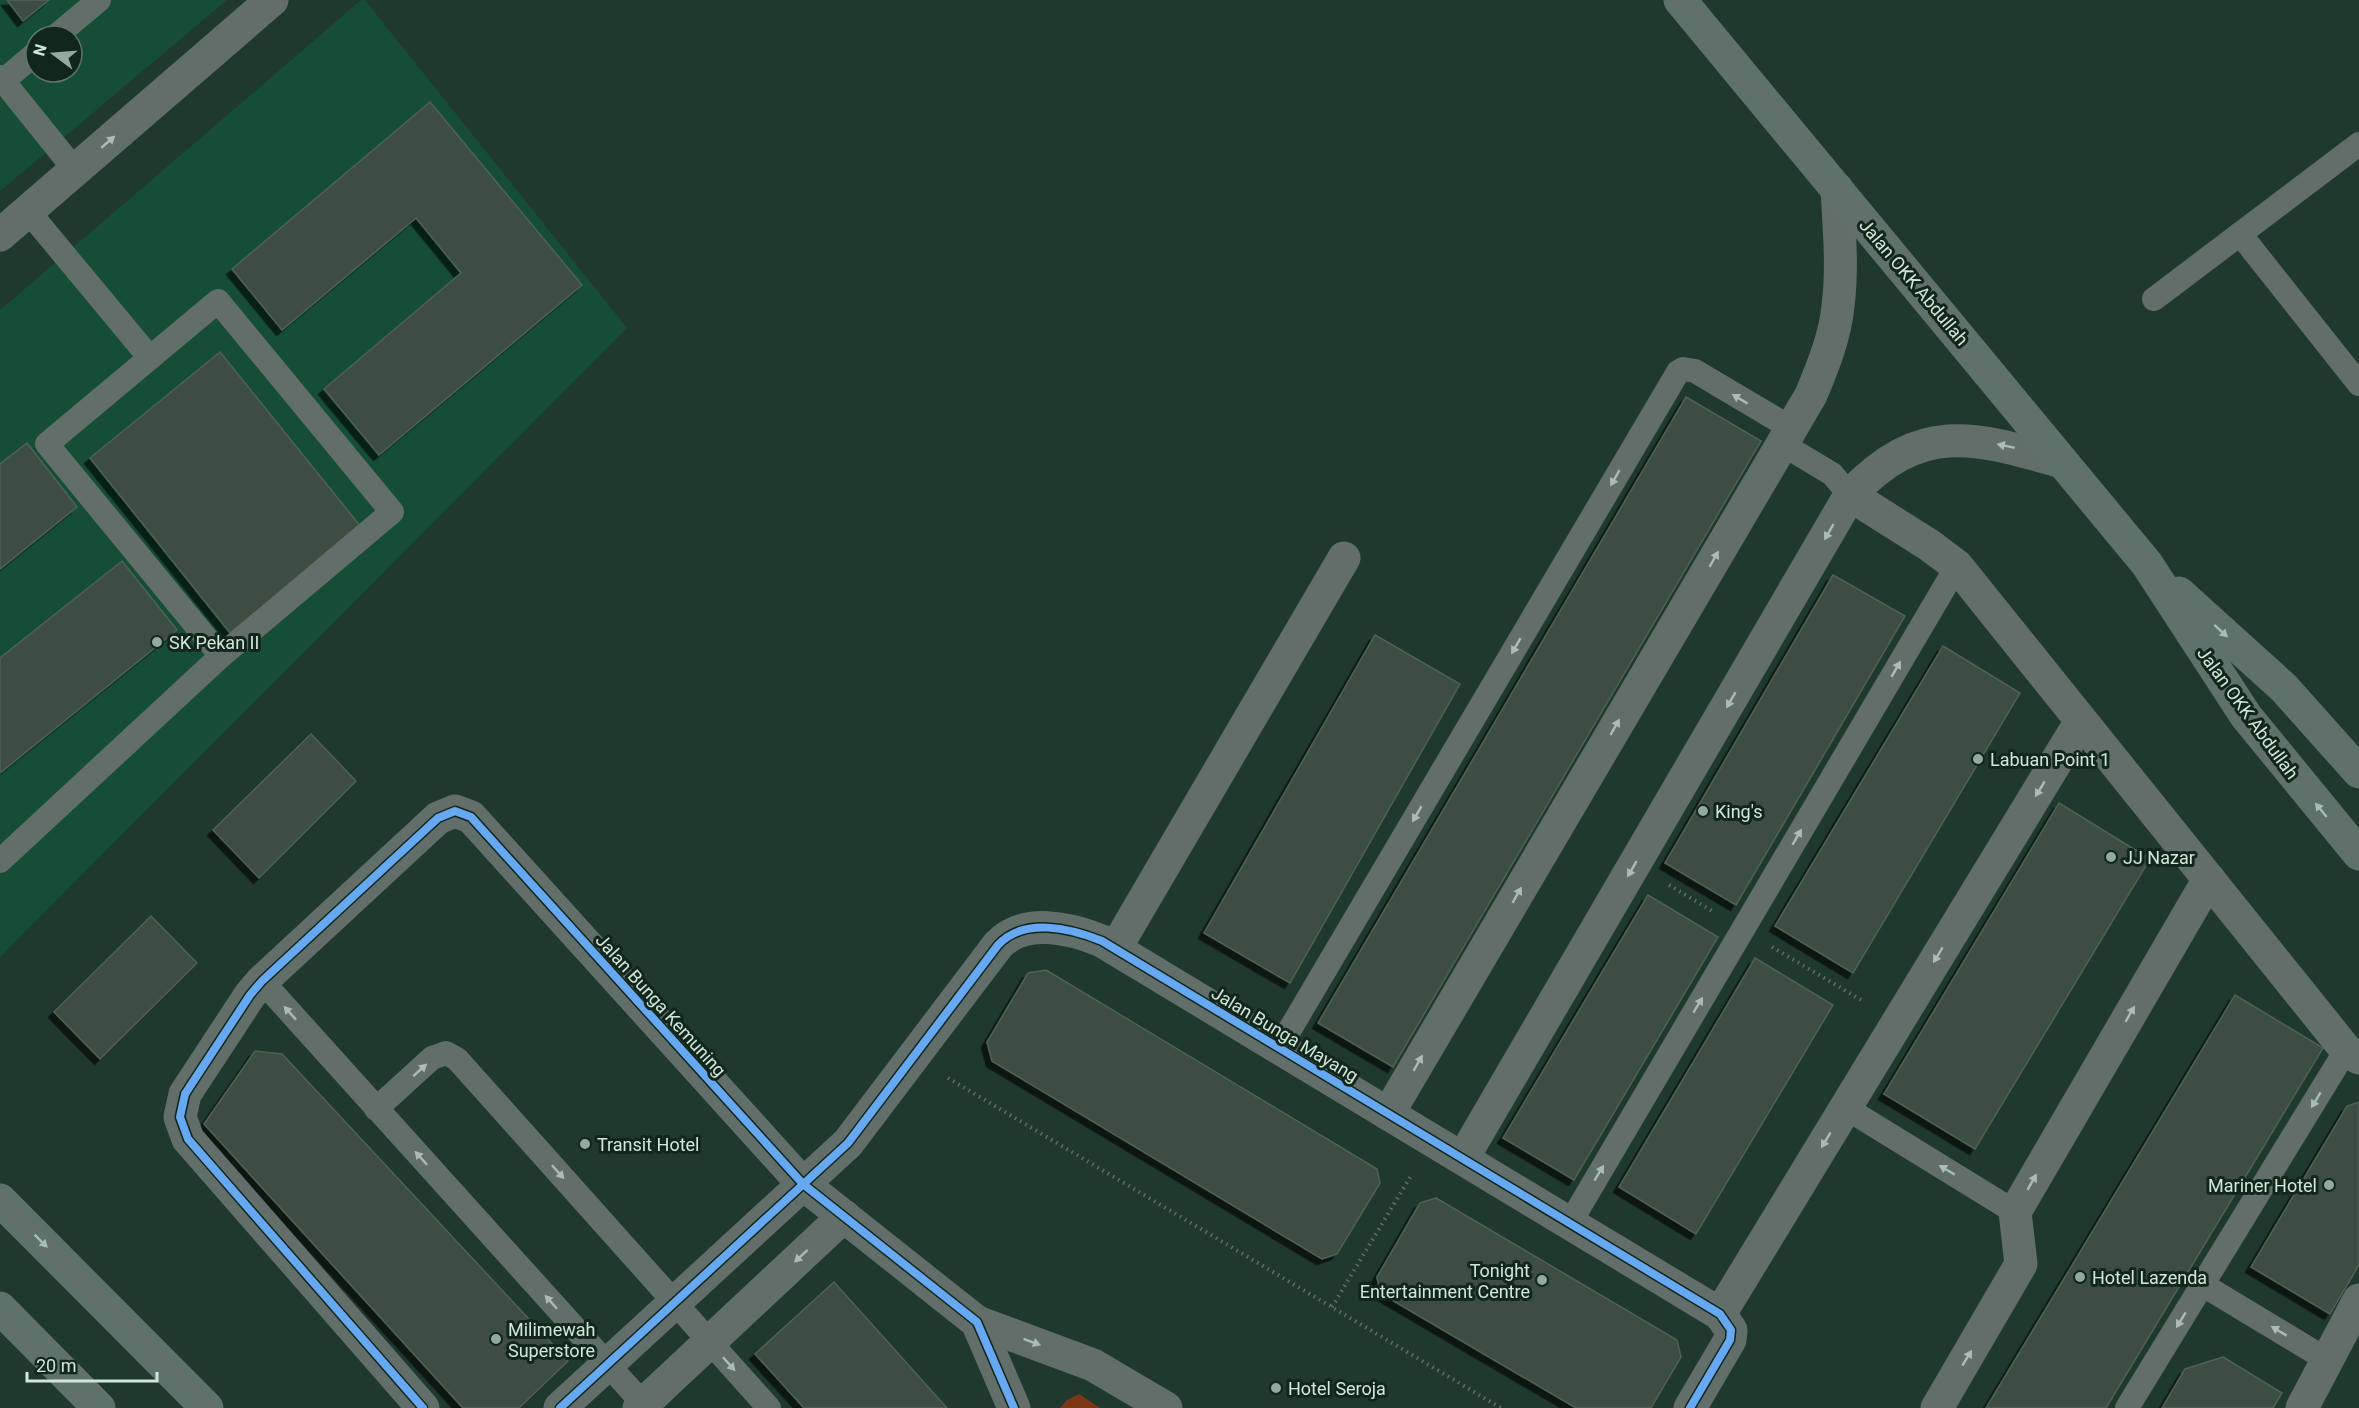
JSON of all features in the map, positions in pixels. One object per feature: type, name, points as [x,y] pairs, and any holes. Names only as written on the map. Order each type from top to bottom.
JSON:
[{"type":"main road","name":"Jalan OKK Abdullah","points":[[1680,0],[2147,564],[2246,717],[2359,854]]},
{"type":"main road","name":"Jalan OKK Abdullah","points":[[2147,564],[2284,688],[2359,771]]},
{"type":"main road","points":[[0,1200],[207,1408]]},
{"type":"main road","points":[[0,1308],[99,1408]]},
{"type":"street","points":[[0,235],[272,0]]},
{"type":"street","points":[[1388,1114],[1811,395],[1827,356],[1838,307],[1840,254],[1837,189]]},
{"type":"street","points":[[1463,1158],[1850,495],[1874,470],[1898,455],[1928,443],[1963,439],[2005,445],[2062,462]]},
{"type":"street","points":[[1850,495],[1929,545],[1956,566],[2353,1054]]},
{"type":"street","points":[[1115,949],[1344,558]]},
{"type":"street","points":[[1690,1408],[1730,1340],[1731,1330],[1720,1314],[2081,721]]},
{"type":"street","name":"Jalan Bunga Kemuning","points":[[262,981],[438,818],[446,812],[464,812],[471,817],[803,1184],[977,1322],[1014,1408]]},
{"type":"street","points":[[1937,1408],[2021,1264],[2015,1212],[2209,879]]},
{"type":"street","name":"Jalan Bunga Mayang","points":[[560,1408],[860,1130],[998,945],[1013,933],[1032,927],[1083,933],[1115,949],[1720,1314]]},
{"type":"street","points":[[262,981],[185,1094],[180,1117],[183,1129],[188,1140],[423,1408]]},
{"type":"street","points":[[643,1407],[844,1216]]},
{"type":"street","points":[[2302,1408],[2329,1361],[2359,1300]]},
{"type":"street","points":[[977,1322],[1093,1365],[1166,1408]]},
{"type":"lane","points":[[70,24],[99,0]]},
{"type":"lane","points":[[24,62],[2,79],[75,170]]},
{"type":"lane","points":[[2154,300],[2359,144]]},
{"type":"lane","points":[[28,210],[150,358]]},
{"type":"lane","points":[[2240,234],[2359,384]]},
{"type":"lane","points":[[0,861],[221,656],[392,512],[218,301],[47,444],[221,656]]},
{"type":"lane","points":[[1280,1048],[1678,372],[1683,369],[1695,371],[1786,436],[1832,474],[1850,495]]},
{"type":"lane","points":[[1570,1223],[1956,566]]},
{"type":"lane","points":[[262,981],[607,1364],[643,1407]]},
{"type":"lane","points":[[376,1109],[432,1058],[446,1053],[451,1055],[769,1408]]},
{"type":"lane","points":[[2127,1408],[2202,1285],[2353,1054]]},
{"type":"lane","points":[[1846,1108],[2015,1212]]},
{"type":"lane","points":[[2202,1285],[2329,1361]]},
{"type":"path","points":[[914,1058],[1501,1408]]},
{"type":"path","points":[[1332,1307],[1432,1140]]},
{"type":"shaded area","points":[[0,0],[227,0],[0,191]]},
{"type":"shaded area","name":"SK Pekan II","points":[[361,0],[365,0],[627,328],[0,957],[0,310]]},
{"type":"shaded area","points":[[1079,1394],[1100,1408],[1060,1408],[1067,1400]]},
{"type":"building","points":[[7,0],[49,0],[23,21]]},
{"type":"building","points":[[430,102],[582,285],[379,455],[324,389],[461,273],[416,218],[282,330],[232,269]]},
{"type":"building","points":[[220,352],[361,527],[230,633],[90,458]]},
{"type":"building","points":[[1686,397],[1761,441],[1393,1067],[1318,1023]]},
{"type":"building","points":[[27,443],[77,507],[0,569],[0,464]]},
{"type":"building","points":[[122,561],[177,630],[0,773],[0,658]]},
{"type":"building","points":[[1833,575],[1905,616],[1736,905],[1665,863]]},
{"type":"building","points":[[1375,635],[1460,684],[1290,983],[1204,933]]},
{"type":"building","points":[[1943,646],[2020,693],[1853,973],[1775,926]]},
{"type":"building","points":[[311,734],[356,781],[259,878],[213,830]]},
{"type":"building","points":[[2059,803],[2150,859],[1975,1149],[1884,1094]]},
{"type":"building","points":[[1648,895],[1718,937],[1574,1180],[1503,1138]]},
{"type":"building","points":[[151,916],[197,963],[100,1059],[54,1012]]},
{"type":"building","points":[[1755,958],[1833,1005],[1696,1234],[1619,1187]]},
{"type":"building","points":[[1046,970],[1377,1169],[1380,1183],[1337,1254],[1322,1259],[992,1061],[987,1042],[1028,973]]},
{"type":"building","points":[[2235,995],[2323,1048],[2106,1408],[1986,1408]]},
{"type":"building","points":[[255,1051],[282,1054],[568,1361],[519,1408],[463,1408],[204,1124]]},
{"type":"building","name":"Mariner Hotel","points":[[2359,1102],[2359,1265],[2330,1314],[2251,1267],[2347,1106]]},
{"type":"building","points":[[1436,1198],[1677,1340],[1681,1357],[1651,1408],[1576,1408],[1380,1293],[1377,1277],[1420,1203]]},
{"type":"building","points":[[834,1282],[947,1408],[804,1408],[755,1354]]},
{"type":"building","points":[[2223,1357],[2282,1393],[2273,1408],[2162,1408],[2185,1369]]},
{"type":"cycle path","points":[[423,1408],[188,1139],[180,1117],[185,1094],[250,995],[262,981],[438,818],[455,811],[471,817],[803,1184],[977,1322],[1014,1408]]},
{"type":"cycle path","points":[[560,1408],[848,1143],[998,945],[1009,936],[1034,928],[1062,929],[1102,941],[1720,1314],[1731,1330],[1730,1340],[1690,1408]]},
{"type":"place","name":"SK Pekan II","points":[[157,642]]},
{"type":"place","name":"Labuan Point 1","points":[[1978,759]]},
{"type":"place","name":"King's","points":[[1703,811]]},
{"type":"place","name":"JJ Nazar","points":[[2111,857]]},
{"type":"place","name":"Transit Hotel","points":[[585,1144]]},
{"type":"place","name":"Mariner Hotel","points":[[2329,1185]]},
{"type":"place","name":"Hotel Lazenda","points":[[2080,1277]]},
{"type":"place","name":"Tonight Entertainment Centre","points":[[1542,1280]]},
{"type":"place","name":"Milimewah Superstore","points":[[496,1339]]},
{"type":"place","name":"Hotel Seroja","points":[[1276,1388]]}]
